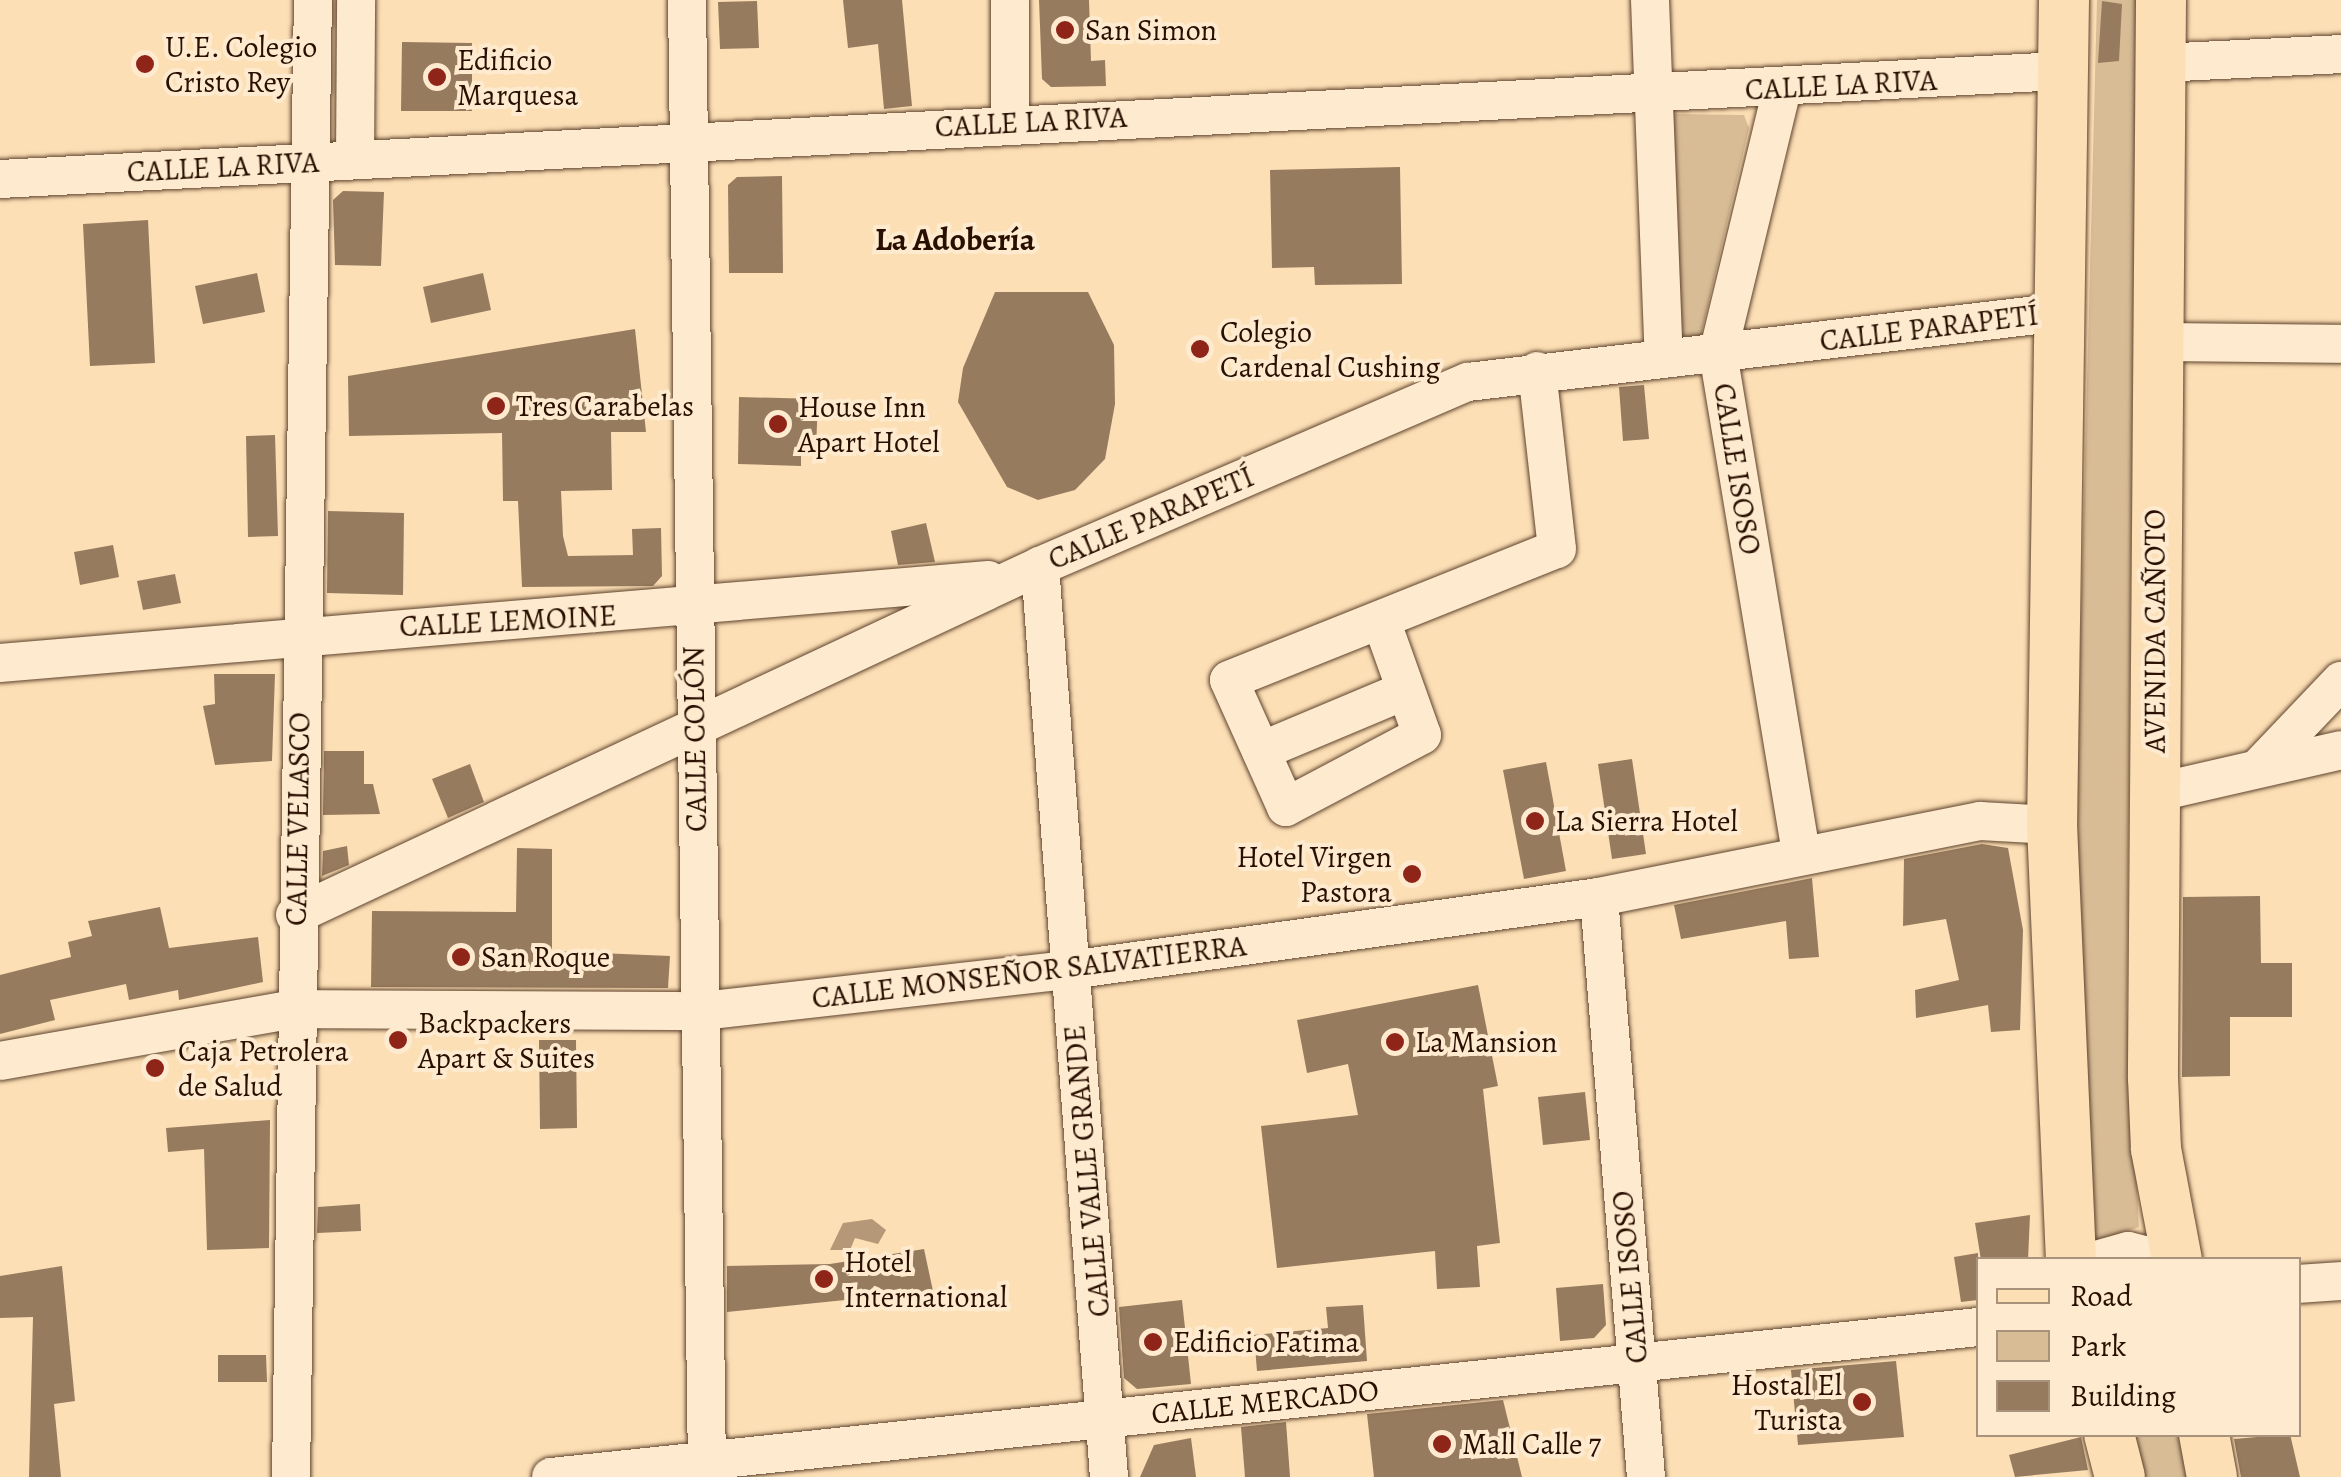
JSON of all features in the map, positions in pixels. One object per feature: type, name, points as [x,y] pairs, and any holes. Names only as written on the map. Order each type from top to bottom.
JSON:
[{"type":"main road","points":[[2064,0],[2052,825],[2071,1257]]},
{"type":"main road","name":"AVENIDA CAÑOTO","points":[[2161,0],[2154,792],[2156,1149],[2177,1257]]},
{"type":"main road","points":[[2111,1437],[2120,1477]]},
{"type":"main road","points":[[2205,1437],[2212,1477]]},
{"type":"street","name":"CALLE VELASCO","points":[[292,1477],[294,1010],[313,0]]},
{"type":"street","points":[[355,160],[356,0]]},
{"type":"street","name":"CALLE COLÓN","points":[[687,0],[692,610],[702,1011],[707,1470]]},
{"type":"street","points":[[1010,0],[1010,123]]},
{"type":"street","points":[[1650,0],[1664,357]]},
{"type":"street","points":[[2159,63],[2341,54]]},
{"type":"street","name":"CALLE LA RIVA","points":[[0,179],[688,137],[1782,89],[2063,71]]},
{"type":"street","name":"CALLE ISOSO","points":[[1782,89],[1718,353],[1801,852]]},
{"type":"street","name":"CALLE PARAPETÍ","points":[[296,915],[694,733],[1028,571],[1386,412],[1468,382],[2062,312]]},
{"type":"street","points":[[2157,342],[2341,344]]},
{"type":"street","points":[[1381,620],[1422,735],[1286,807],[1229,680],[1557,550],[1538,371]]},
{"type":"street","name":"CALLE LEMOINE","points":[[0,663],[302,633],[692,610],[1028,571]]},
{"type":"street","name":"CALLE VALLE GRANDE","points":[[1028,571],[1070,970],[1110,1477]]},
{"type":"street","points":[[2258,766],[2341,681]]},
{"type":"street","points":[[1261,750],[1404,690]]},
{"type":"street","points":[[2154,792],[2341,750]]},
{"type":"street","name":"CALLE MONSEÑOR SALVATIERRA","points":[[0,1061],[294,1010],[702,1011],[1070,970],[1599,897],[1801,852],[1980,820],[2052,825]]},
{"type":"street","name":"CALLE ISOSO","points":[[1599,897],[1646,1477]]},
{"type":"street","points":[[2112,1257],[2144,1251],[2157,1257]]},
{"type":"street","points":[[2301,1284],[2341,1280]]},
{"type":"street","name":"CALLE MERCADO","points":[[551,1477],[707,1470],[1108,1418],[1976,1327]]},
{"type":"green space","points":[[2097,0],[2136,0],[2127,1007],[2139,1227],[2092,1243],[2078,1016],[2078,733]]},
{"type":"green space","points":[[1674,114],[1744,115],[1749,128],[1700,339],[1677,338]]},
{"type":"green space","points":[[2128,1437],[2191,1437],[2200,1477],[2139,1477]]},
{"type":"shaded area","points":[[872,1219],[886,1230],[878,1244],[855,1238],[850,1250],[830,1250],[843,1223]]},
{"type":"building","points":[[843,0],[902,0],[912,106],[884,109],[878,44],[848,48]]},
{"type":"building","name":"San Simon","points":[[1039,0],[1089,0],[1091,61],[1105,60],[1106,86],[1051,87],[1042,79]]},
{"type":"building","points":[[757,1],[759,48],[720,49],[718,2]]},
{"type":"building","points":[[2102,1],[2122,4],[2119,61],[2098,63]]},
{"type":"building","name":"Edificio Marquesa","points":[[402,42],[472,43],[472,111],[401,111]]},
{"type":"building","points":[[1400,167],[1402,284],[1315,285],[1314,267],[1272,268],[1270,170]]},
{"type":"building","points":[[782,176],[783,273],[729,273],[728,185],[737,177]]},
{"type":"building","points":[[343,191],[384,192],[381,266],[335,265],[333,200]]},
{"type":"building","points":[[148,220],[155,363],[90,366],[83,224]]},
{"type":"building","points":[[257,273],[265,312],[203,324],[195,286]]},
{"type":"building","points":[[483,273],[491,310],[431,323],[423,287]]},
{"type":"building","points":[[995,292],[1088,292],[1114,345],[1115,404],[1105,459],[1075,490],[1038,500],[1007,487],[958,402],[963,368]]},
{"type":"building","name":"Tres Carabelas","points":[[635,329],[646,432],[611,432],[612,490],[561,491],[563,536],[568,556],[633,555],[632,529],[661,528],[662,576],[653,586],[522,587],[518,501],[503,501],[502,433],[349,436],[348,376]]},
{"type":"building","points":[[1644,385],[1649,439],[1623,441],[1619,387]]},
{"type":"building","name":"House Inn Apart Hotel","points":[[739,397],[818,399],[816,449],[801,448],[801,466],[738,464]]},
{"type":"building","points":[[275,435],[278,536],[248,537],[246,436]]},
{"type":"building","points":[[328,511],[404,513],[403,595],[327,593]]},
{"type":"building","points":[[926,523],[935,562],[898,565],[891,531]]},
{"type":"building","points":[[113,545],[119,577],[80,585],[74,552]]},
{"type":"building","points":[[175,574],[181,603],[143,610],[137,581]]},
{"type":"building","points":[[214,674],[275,674],[272,761],[215,765],[203,706],[215,704]]},
{"type":"building","points":[[324,751],[364,751],[364,784],[373,784],[380,814],[323,815]]},
{"type":"building","points":[[1632,759],[1646,854],[1612,859],[1598,764]]},
{"type":"building","name":"La Sierra Hotel","points":[[1546,762],[1566,871],[1524,879],[1503,770]]},
{"type":"building","points":[[470,764],[484,802],[448,818],[432,779]]},
{"type":"building","points":[[1982,844],[2008,848],[2023,930],[2020,1030],[1991,1032],[1988,1005],[1916,1018],[1915,990],[1959,980],[1946,919],[1903,926],[1904,859]]},
{"type":"building","points":[[347,846],[349,865],[322,876],[323,851]]},
{"type":"building","name":"San Roque","points":[[517,848],[552,849],[552,951],[670,956],[668,988],[371,987],[372,911],[516,912]]},
{"type":"building","points":[[1812,878],[1819,957],[1789,959],[1786,921],[1681,939],[1674,905]]},
{"type":"building","points":[[2260,896],[2261,963],[2292,963],[2292,1017],[2230,1017],[2230,1076],[2182,1077],[2183,897]]},
{"type":"building","points":[[160,907],[169,948],[258,937],[263,982],[179,1000],[178,990],[129,1000],[126,984],[50,1000],[55,1020],[0,1034],[0,975],[71,957],[68,942],[92,936],[88,921]]},
{"type":"building","points":[[1478,985],[1498,1086],[1483,1089],[1500,1243],[1477,1246],[1480,1287],[1437,1289],[1435,1251],[1277,1268],[1261,1126],[1358,1115],[1348,1064],[1307,1073],[1297,1020]]},
{"type":"building","points":[[539,1040],[576,1040],[577,1128],[540,1129]]},
{"type":"building","points":[[1585,1092],[1590,1140],[1543,1145],[1538,1097]]},
{"type":"building","points":[[270,1120],[269,1248],[207,1250],[204,1149],[168,1152],[166,1128]]},
{"type":"building","points":[[360,1204],[361,1231],[317,1233],[318,1207]]},
{"type":"building","points":[[2030,1215],[2028,1257],[1981,1257],[1975,1223]]},
{"type":"building","name":"Hotel International","points":[[924,1249],[933,1291],[727,1312],[727,1266],[830,1264]]},
{"type":"building","points":[[1978,1253],[1976,1300],[1961,1302],[1954,1257]]},
{"type":"building","points":[[62,1266],[75,1401],[54,1404],[61,1477],[29,1477],[33,1317],[0,1318],[0,1276]]},
{"type":"building","points":[[1603,1284],[1606,1325],[1594,1338],[1560,1341],[1556,1288]]},
{"type":"building","name":"Edificio Fatima","points":[[1182,1300],[1191,1384],[1137,1389],[1124,1378],[1119,1307]]},
{"type":"building","points":[[1363,1305],[1367,1361],[1257,1371],[1254,1335],[1328,1328],[1326,1307]]},
{"type":"building","points":[[218,1355],[266,1355],[267,1382],[218,1382]]},
{"type":"building","points":[[1896,1361],[1904,1437],[1798,1445],[1791,1370]]},
{"type":"building","name":"Mall Calle 7","points":[[1503,1400],[1522,1477],[1374,1477],[1367,1414]]},
{"type":"building","points":[[1286,1422],[1290,1477],[1245,1477],[1241,1427]]},
{"type":"building","points":[[2081,1437],[2088,1470],[2015,1477],[2009,1455]]},
{"type":"building","points":[[2291,1437],[2300,1477],[2241,1477],[2234,1439]]},
{"type":"building","points":[[1191,1438],[1196,1477],[1140,1477],[1154,1445]]},
{"type":"place","name":"San Simon","points":[[1065,30]]},
{"type":"place","name":"U.E. Colegio Cristo Rey","points":[[145,64]]},
{"type":"place","name":"Edificio Marquesa","points":[[437,77]]},
{"type":"place","name":"Colegio Cardenal Cushing","points":[[1200,349]]},
{"type":"place","name":"Tres Carabelas","points":[[496,406]]},
{"type":"place","name":"House Inn Apart Hotel","points":[[778,424]]},
{"type":"place","name":"La Sierra Hotel","points":[[1535,821]]},
{"type":"place","name":"Hotel Virgen Pastora","points":[[1412,874]]},
{"type":"place","name":"San Roque","points":[[461,957]]},
{"type":"place","name":"Backpackers Apart & Suites","points":[[398,1040]]},
{"type":"place","name":"La Mansion","points":[[1395,1042]]},
{"type":"place","name":"Caja Petrolera de Salud","points":[[155,1068]]},
{"type":"place","name":"Hotel International","points":[[824,1279]]},
{"type":"place","name":"Edificio Fatima","points":[[1153,1342]]},
{"type":"place","name":"Hostal El Turista","points":[[1862,1402]]},
{"type":"place","name":"Mall Calle 7","points":[[1442,1444]]},
{"type":"district","name":"La Adobería","points":[[955,239]]}]
